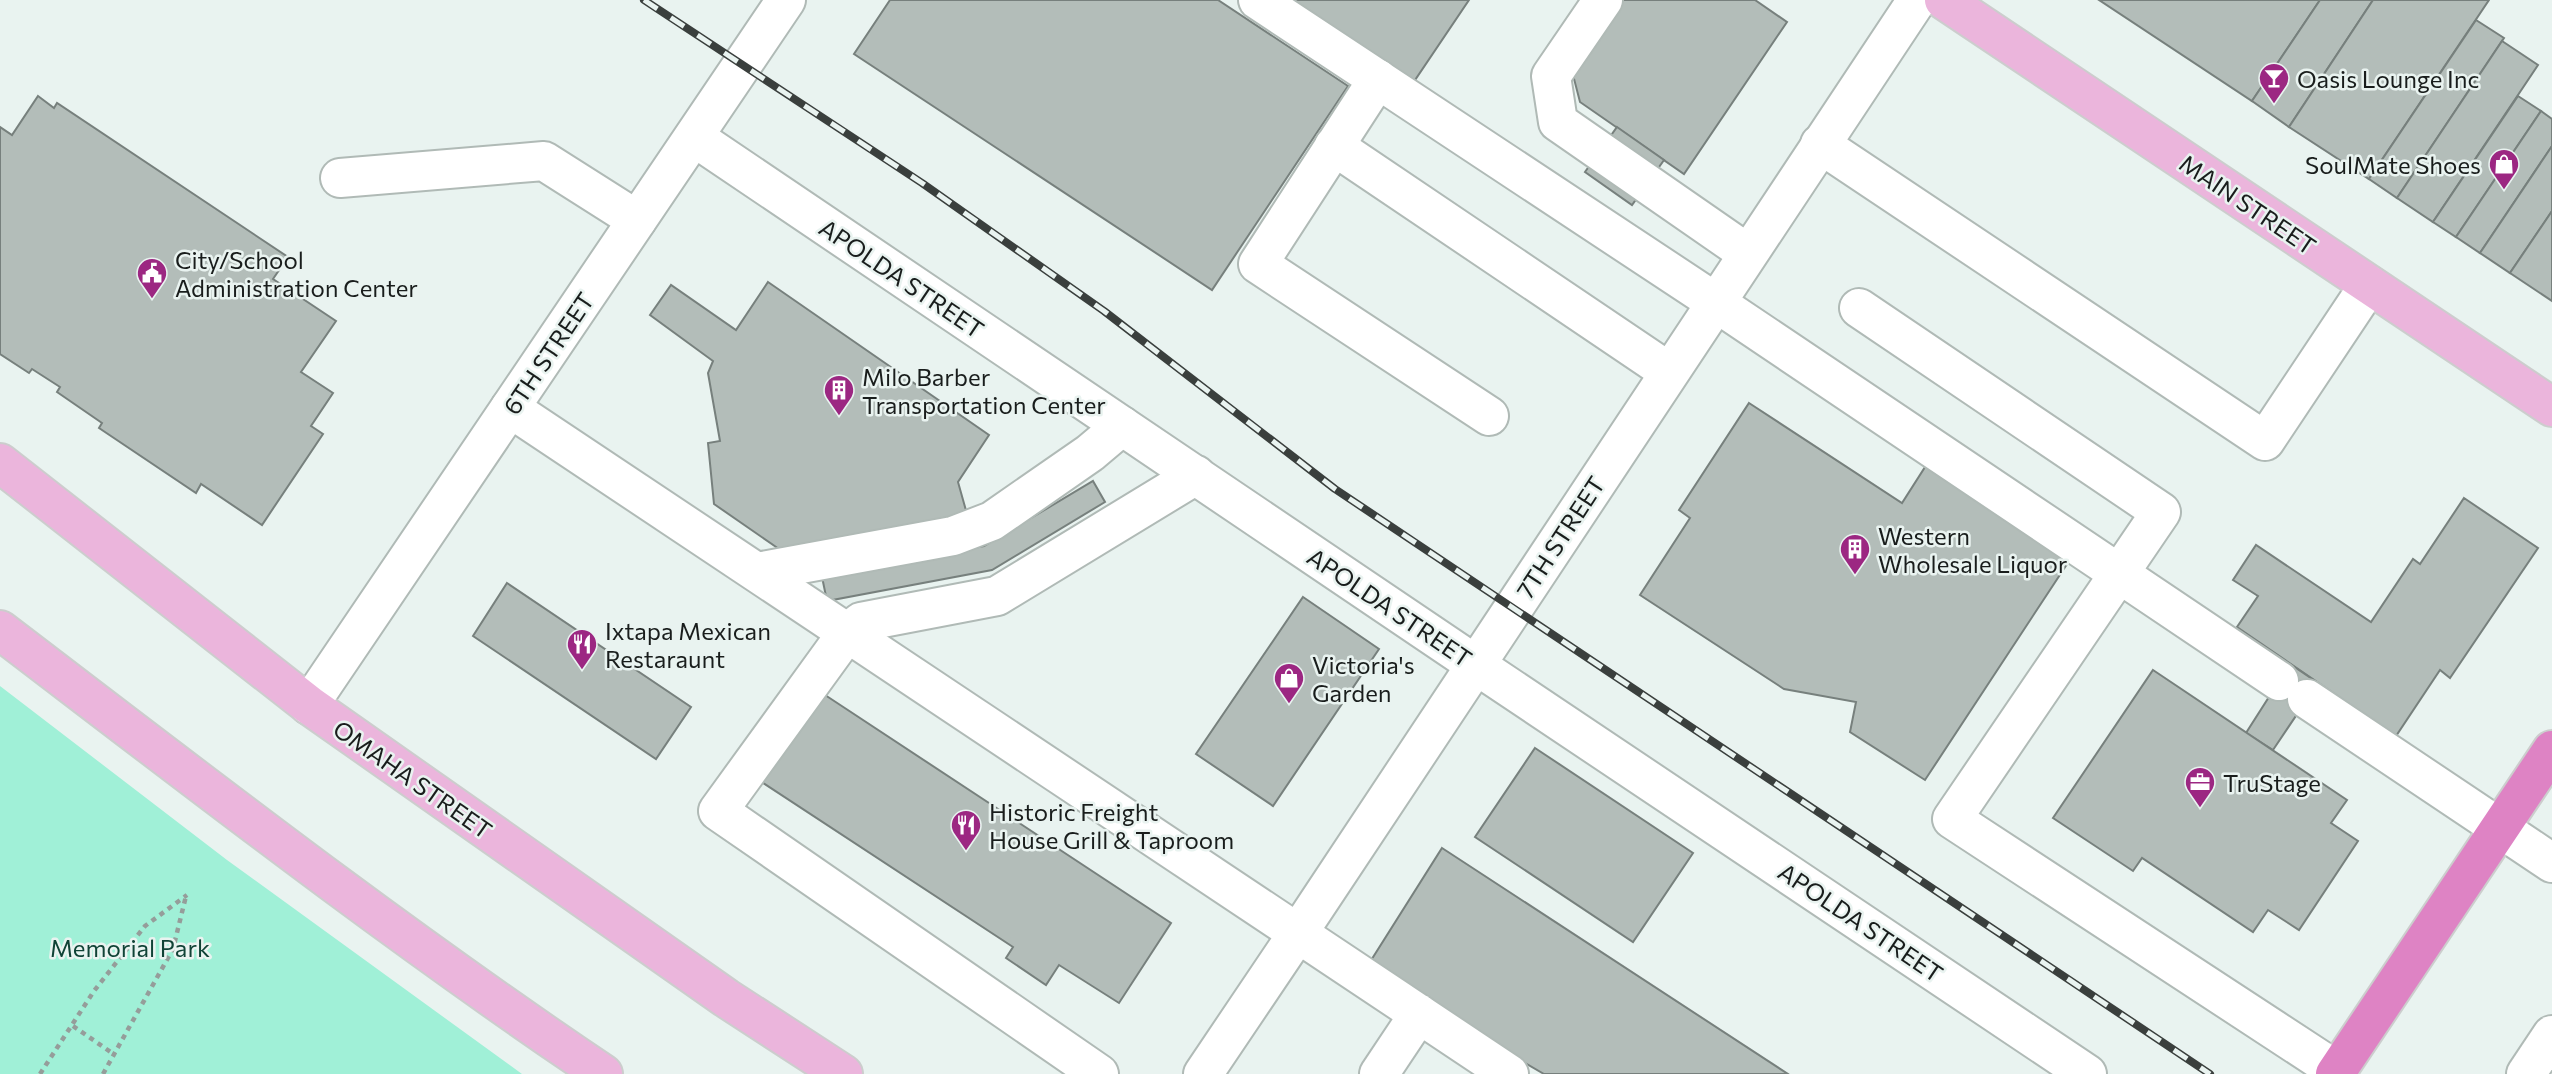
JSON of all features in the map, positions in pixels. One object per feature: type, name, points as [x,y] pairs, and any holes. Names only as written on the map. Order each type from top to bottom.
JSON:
[{"type":"highway","points":[[2336,1073],[2552,750]]},
{"type":"main road","name":"MAIN STREET","points":[[1944,0],[2552,407]]},
{"type":"main road","name":"OMAHA STREET","points":[[0,463],[309,705],[726,998],[843,1074]]},
{"type":"main road","points":[[0,629],[185,771],[490,998],[603,1074]]},
{"type":"street","name":"6TH STREET","points":[[309,705],[786,0]]},
{"type":"street","points":[[1258,0],[1715,302],[2552,863]]},
{"type":"street","points":[[1603,0],[1551,76],[1558,122],[1747,253]]},
{"type":"street","name":"7TH STREET","points":[[1203,1074],[1917,0]]},
{"type":"street","points":[[1378,79],[1258,264],[1489,416]]},
{"type":"street","name":"APOLDA STREET","points":[[694,137],[2087,1074]]},
{"type":"street","points":[[1820,144],[2264,441],[2369,285]]},
{"type":"street","points":[[1334,146],[1669,372]]},
{"type":"street","points":[[340,178],[544,161],[637,220]]},
{"type":"street","points":[[1859,308],[2161,512],[1952,819],[2336,1073]]},
{"type":"street","points":[[510,408],[1508,1074]]},
{"type":"street","points":[[757,572],[953,536],[992,521],[1090,453],[1122,426]]},
{"type":"street","points":[[1099,1074],[718,811],[847,633],[861,622],[997,596],[1196,475]]},
{"type":"street","points":[[1379,1074],[1419,1014]]},
{"type":"street","points":[[2526,1074],[2552,1035]]},
{"type":"path","points":[[40,1074],[94,991],[145,926],[187,895],[173,949],[103,1074]]},
{"type":"path","points":[[73,1026],[115,1055]]},
{"type":"green space","name":"Memorial Park","points":[[0,686],[227,860],[522,1074],[0,1074]]},
{"type":"building","points":[[890,0],[1218,0],[1348,86],[1212,290],[854,54]]},
{"type":"building","points":[[1290,0],[1469,0],[1413,83]]},
{"type":"building","points":[[1620,0],[1755,0],[1787,22],[1684,174],[1580,102],[1572,71]]},
{"type":"building","points":[[2099,0],[2320,0],[2252,101]]},
{"type":"building","points":[[2320,0],[2373,0],[2289,127],[2252,101]]},
{"type":"building","points":[[2373,0],[2489,0],[2369,179],[2289,127]]},
{"type":"building","points":[[2476,20],[2504,38],[2397,198],[2369,179]]},
{"type":"building","points":[[2502,41],[2538,65],[2433,222],[2397,198]]},
{"type":"building","name":"City/School Administration Center","points":[[38,96],[54,108],[57,103],[288,257],[273,279],[336,321],[301,372],[333,393],[311,426],[323,434],[262,525],[201,484],[196,493],[99,428],[102,423],[57,392],[60,387],[32,369],[29,373],[0,354],[0,127],[12,135]]},
{"type":"building","points":[[2518,96],[2541,111],[2456,237],[2433,222]]},
{"type":"building","name":"SoulMate Shoes","points":[[2541,111],[2552,119],[2552,146],[2480,253],[2456,237]]},
{"type":"building","points":[[1617,127],[1664,160],[1632,205],[1585,172]]},
{"type":"building","points":[[2552,146],[2552,211],[2510,273],[2480,253]]},
{"type":"building","points":[[2552,211],[2552,301],[2510,273]]},
{"type":"building","name":"Milo Barber Transportation Center","points":[[768,282],[989,435],[958,482],[967,514],[779,549],[714,504],[708,443],[720,441],[708,373],[713,361],[650,315],[671,285],[736,330]]},
{"type":"building","name":"Western Wholesale Liquor","points":[[1749,403],[1902,503],[1927,464],[2071,558],[1925,780],[1850,732],[1856,702],[1784,689],[1640,595],[1690,518],[1679,510]]},
{"type":"building","points":[[1093,481],[1105,502],[992,570],[827,601],[822,577],[984,546]]},
{"type":"building","name":"TruStage","points":[[2464,498],[2538,548],[2450,678],[2440,670],[2396,736],[2237,627],[2258,596],[2233,580],[2256,545],[2371,622],[2413,559],[2420,564]]},
{"type":"building","name":"Ixtapa Mexican Restaraunt","points":[[507,583],[691,707],[656,759],[473,636]]},
{"type":"building","points":[[1303,597],[1379,649],[1273,806],[1196,754]]},
{"type":"building","points":[[2290,664],[2318,683],[2273,750],[2246,733]]},
{"type":"building","name":"TruStage","points":[[2153,670],[2347,800],[2331,823],[2358,841],[2299,930],[2268,910],[2253,932],[2142,858],[2133,871],[2053,818]]},
{"type":"building","name":"Historic Freight House Grill & Taproom","points":[[819,691],[1171,923],[1119,1003],[1059,965],[1046,985],[1006,958],[1013,947],[760,781]]},
{"type":"building","points":[[1535,748],[1693,853],[1633,942],[1475,837]]},
{"type":"building","points":[[1442,848],[1788,1074],[1544,1074],[1489,1042],[1370,962]]},
{"type":"railway","points":[[644,0],[922,183],[1104,311],[1335,489],[2210,1074]]},
{"type":"place","name":"Oasis Lounge Inc","points":[[2274,105]]},
{"type":"place","name":"SoulMate Shoes","points":[[2504,191]]},
{"type":"place","name":"City/School Administration Center","points":[[152,300]]},
{"type":"place","name":"Milo Barber Transportation Center","points":[[839,417]]},
{"type":"place","name":"Western Wholesale Liquor","points":[[1855,576]]},
{"type":"place","name":"Ixtapa Mexican Restaraunt","points":[[582,671]]},
{"type":"place","name":"Victoria's Garden","points":[[1289,705]]},
{"type":"place","name":"TruStage","points":[[2200,809]]},
{"type":"place","name":"Historic Freight House Grill & Taproom","points":[[966,852]]}]
